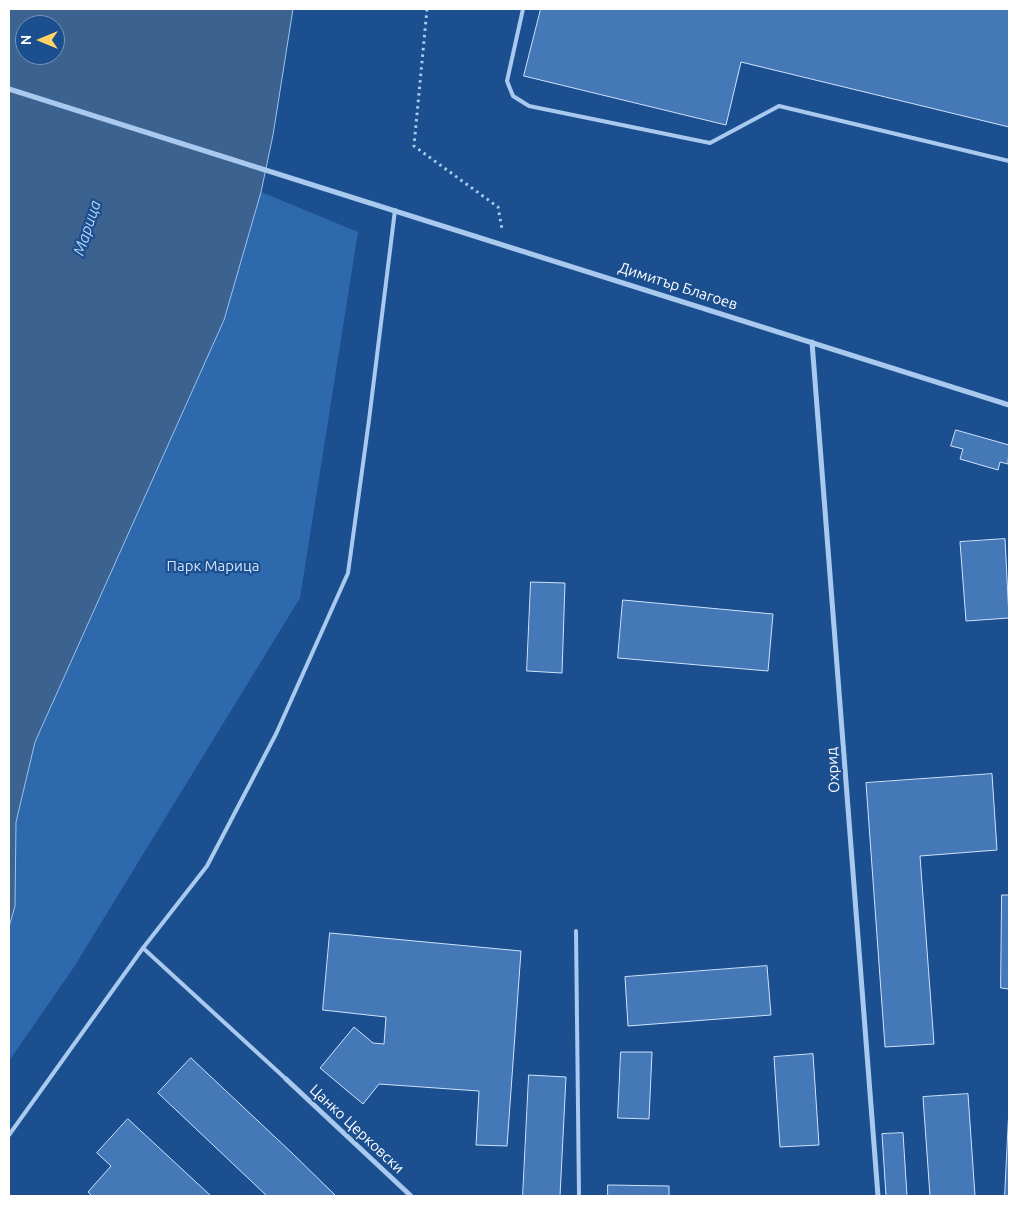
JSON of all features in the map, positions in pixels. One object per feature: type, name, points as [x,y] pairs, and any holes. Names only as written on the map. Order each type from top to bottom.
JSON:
[{"type":"street","name":"Димитър Благоев","points":[[9,89],[1009,405]]},
{"type":"street","name":"Охрид","points":[[812,342],[878,1196]]},
{"type":"street","name":"Цанко Церковски","points":[[286,1079],[411,1196]]},
{"type":"lane","points":[[523,9],[507,81],[513,96],[529,106],[710,143],[779,106],[1009,161]]},
{"type":"lane","points":[[9,1135],[143,948],[207,866],[276,734],[348,573],[370,420],[395,210]]},
{"type":"lane","points":[[576,931],[579,1196]]},
{"type":"lane","points":[[143,948],[286,1079]]},
{"type":"path","points":[[427,9],[414,146],[498,207],[504,244]]},
{"type":"green space","name":"Парк Марица","points":[[261,192],[358,232],[300,598],[74,967],[9,1061],[9,927],[15,906],[16,822],[35,742],[224,320]]},
{"type":"water","name":"Марица","points":[[9,9],[293,9],[273,135],[261,192],[224,320],[35,742],[16,822],[15,906],[9,927]]},
{"type":"building","points":[[541,9],[1009,9],[1009,127],[741,62],[726,125],[524,76]]},
{"type":"building","points":[[956,430],[1009,445],[1008,464],[1000,462],[998,470],[960,459],[963,449],[951,446]]},
{"type":"building","points":[[1005,539],[1009,618],[966,621],[960,542]]},
{"type":"building","points":[[531,582],[565,583],[562,673],[527,671]]},
{"type":"building","points":[[623,600],[773,614],[768,671],[618,658]]},
{"type":"building","points":[[992,774],[997,850],[920,856],[934,1044],[885,1047],[866,783]]},
{"type":"building","points":[[1002,895],[1009,895],[1009,989],[1001,988]]},
{"type":"building","points":[[330,933],[521,951],[507,1146],[476,1145],[479,1091],[379,1084],[363,1104],[320,1068],[354,1027],[373,1043],[384,1044],[386,1017],[323,1010]]},
{"type":"building","points":[[767,966],[771,1015],[628,1026],[625,977]]},
{"type":"building","points":[[621,1052],[652,1052],[649,1119],[618,1118]]},
{"type":"building","points":[[813,1054],[819,1145],[780,1147],[774,1057]]},
{"type":"building","points":[[191,1058],[336,1196],[267,1196],[158,1093]]},
{"type":"building","points":[[529,1075],[566,1077],[560,1196],[523,1196]]},
{"type":"building","points":[[968,1094],[975,1196],[930,1196],[923,1097]]},
{"type":"building","points":[[1009,1108],[1009,1196],[1005,1196]]},
{"type":"building","points":[[128,1119],[211,1196],[92,1196],[88,1192],[111,1166],[97,1153]]},
{"type":"building","points":[[903,1133],[907,1196],[886,1196],[882,1134]]},
{"type":"building","points":[[608,1185],[669,1186],[669,1196],[608,1196]]}]
